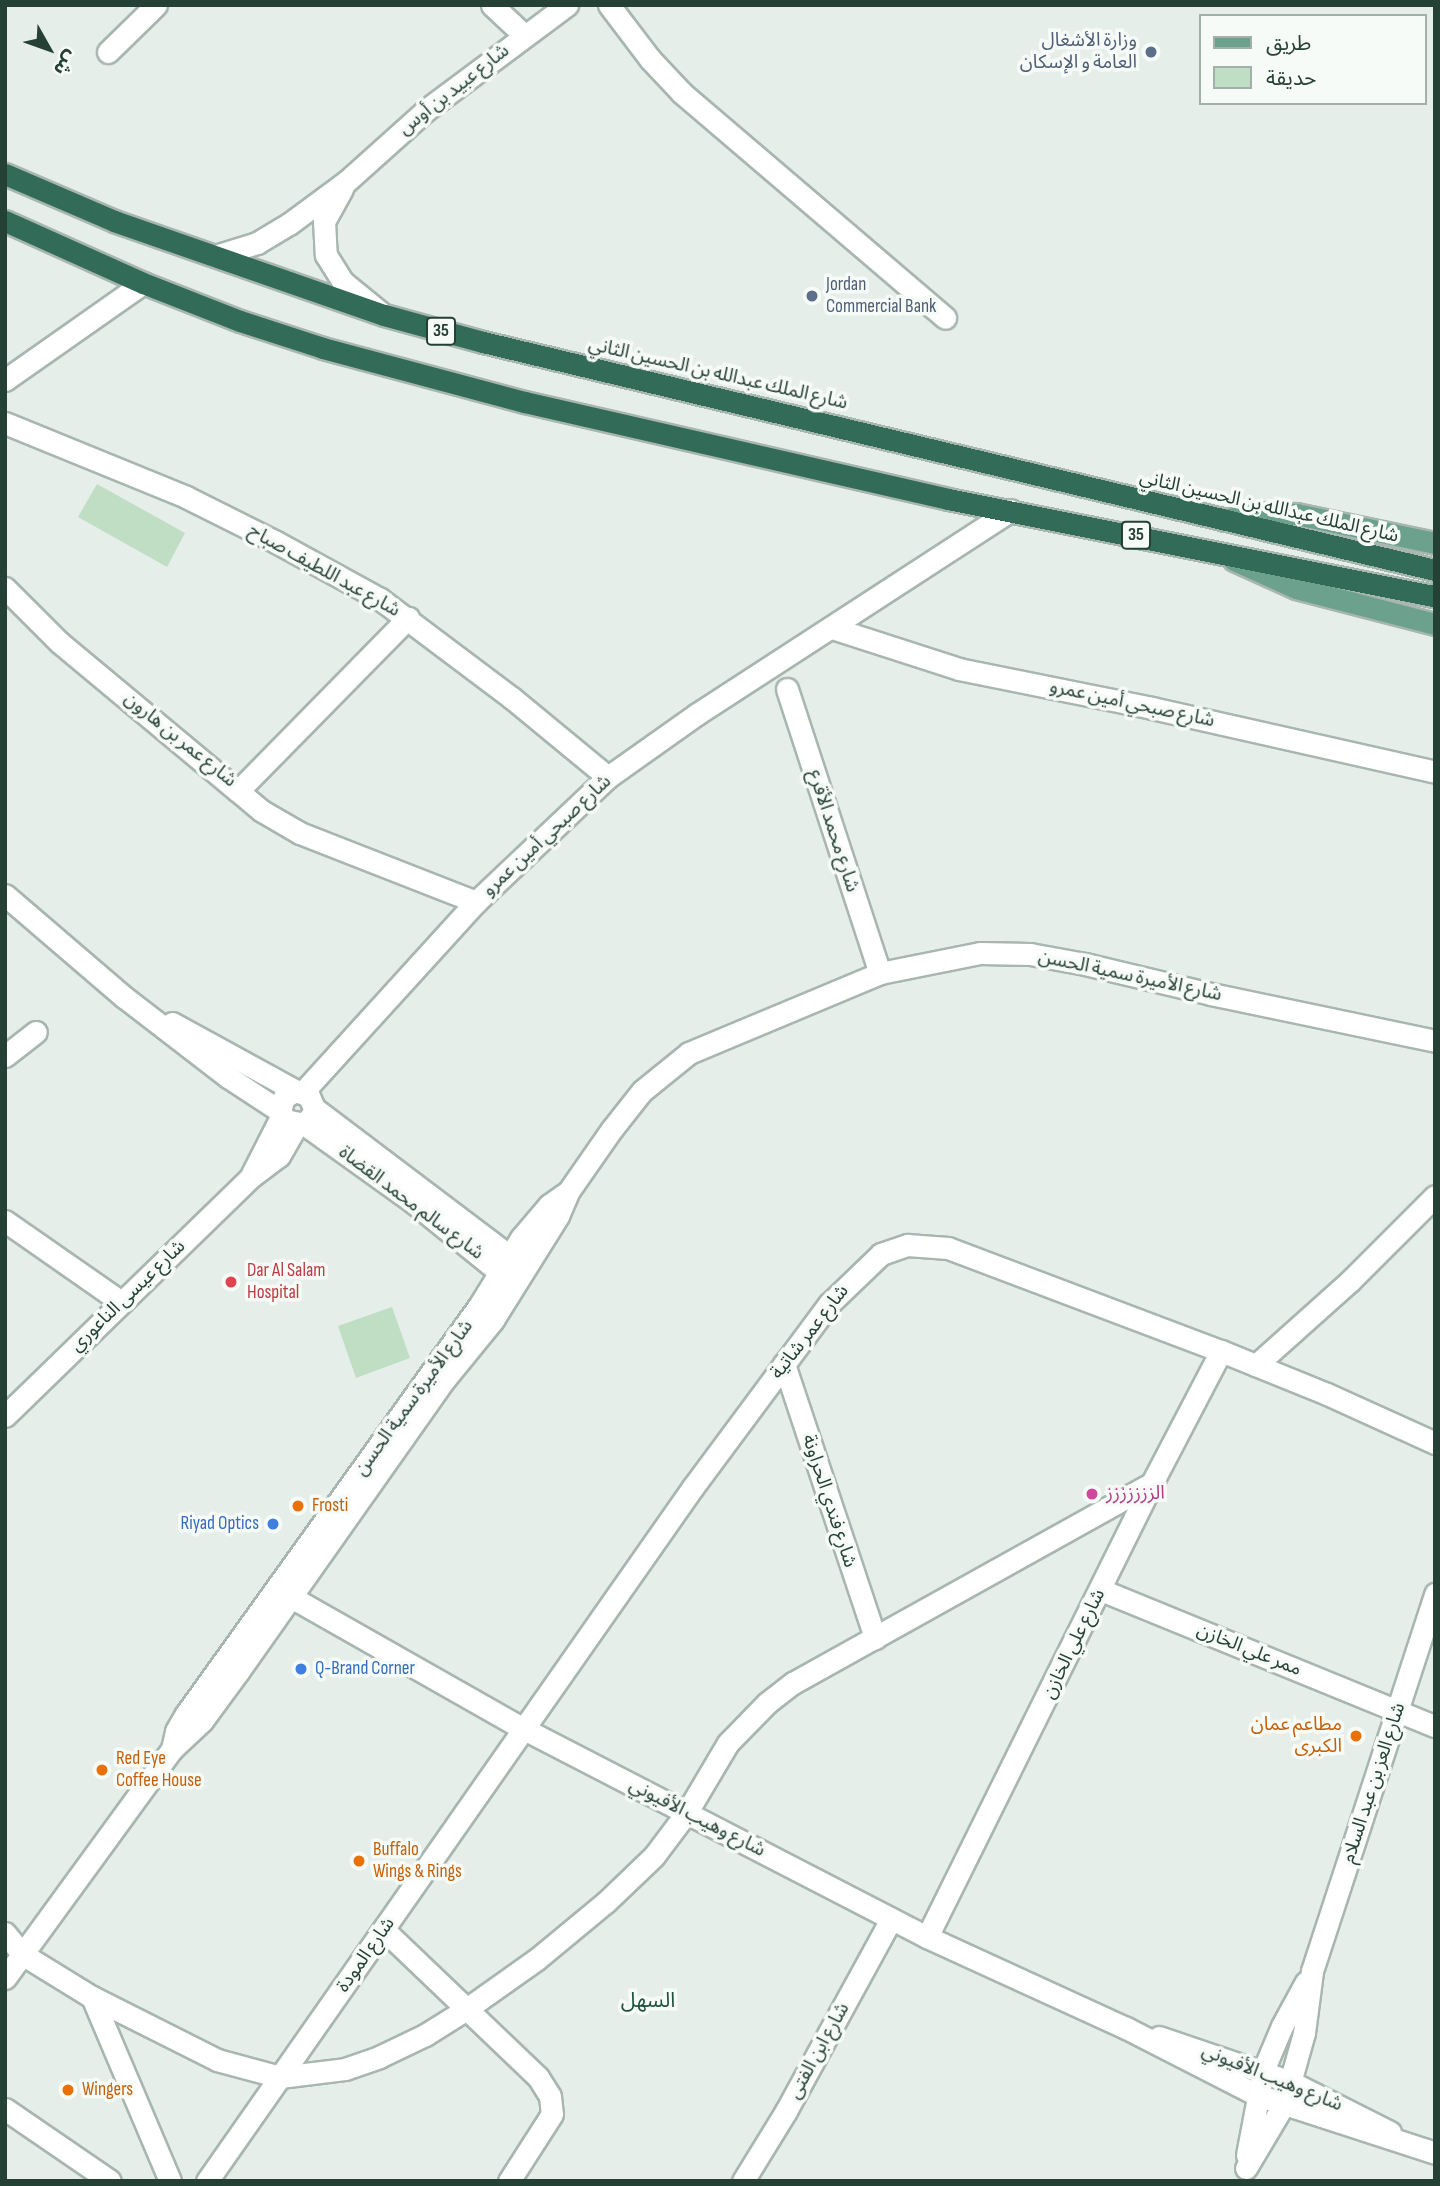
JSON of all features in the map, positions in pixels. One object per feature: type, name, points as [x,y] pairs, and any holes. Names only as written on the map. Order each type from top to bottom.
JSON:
[{"type":"highway","name":"شارع الملك عبدالله بن الحسين الثاني","points":[[5,174],[114,221],[384,315],[483,342],[1435,570]]},
{"type":"highway","name":"35","points":[[5,221],[143,283],[240,321],[311,344],[525,402],[948,499],[1435,596]]},
{"type":"main road","points":[[1225,520],[1256,513],[1296,514],[1435,543]]},
{"type":"main road","points":[[1213,551],[1296,587],[1435,624]]},
{"type":"street","points":[[108,52],[156,5]]},
{"type":"street","points":[[492,5],[524,35]]},
{"type":"street","name":"شارع عبيد بن أوس","points":[[215,256],[271,236],[347,181],[426,110],[567,5]]},
{"type":"street","points":[[609,5],[650,59],[691,101],[945,318]]},
{"type":"street","name":"شارع عبيد بن أوس","points":[[347,181],[324,220],[326,255],[342,281],[384,315]]},
{"type":"street","points":[[5,380],[143,283]]},
{"type":"street","name":"شارع عبد اللطيف صباح","points":[[5,424],[186,497],[335,574],[408,618],[608,777]]},
{"type":"street","name":"شارع صبحي أمين عمرو","points":[[297,1109],[476,902],[608,777],[1011,510]]},
{"type":"street","name":"شارع عمر بن هارون","points":[[5,588],[59,642],[238,791],[408,618]]},
{"type":"street","name":"شارع صبحي أمين عمرو","points":[[832,628],[960,669],[1152,708],[1435,772]]},
{"type":"street","name":"شارع محمد الأقرع","points":[[787,689],[880,972]]},
{"type":"street","points":[[238,791],[271,817],[300,833],[476,902]]},
{"type":"street","name":"شارع سالم محمد القضاة","points":[[5,895],[124,998],[217,1069],[297,1109],[413,1202],[521,1277]]},
{"type":"street","name":"شارع الأميرة سمية الحسن","points":[[285,1593],[535,1220],[568,1192],[642,1091],[689,1053],[880,972],[980,953],[1030,954],[1086,964],[1211,994],[1435,1041]]},
{"type":"street","points":[[5,1056],[36,1032]]},
{"type":"street","name":"شارع عيسى الناعوري","points":[[5,1416],[251,1176],[297,1109]]},
{"type":"street","name":"شارع الأميرة سمية الحسن","points":[[5,1978],[172,1749],[180,1722],[285,1593],[521,1277],[558,1216],[568,1192]]},
{"type":"street","points":[[1256,1365],[1350,1282],[1435,1196]]},
{"type":"street","points":[[5,1221],[121,1302]]},
{"type":"street","name":"شارع عمر شاتية","points":[[522,1728],[829,1304],[856,1275],[881,1254],[907,1245],[948,1248],[1256,1365],[1435,1443]]},
{"type":"street","name":"شارع علي الخازن","points":[[927,1937],[1152,1483],[1221,1351]]},
{"type":"street","name":"شارع فندي الحراونة","points":[[784,1364],[875,1638]]},
{"type":"street","points":[[5,1933],[23,1954],[92,1997],[217,2060],[280,2077],[345,2069],[379,2057],[425,2035],[465,2010],[537,1959],[606,1902],[654,1856],[687,1812],[727,1743],[767,1703],[793,1683],[1152,1483]]},
{"type":"street","name":"ممر علي الخازن","points":[[1101,1590],[1435,1726]]},
{"type":"street","name":"شارع وهيب الأفيوني","points":[[285,1593],[522,1728],[927,1937],[1126,2028],[1256,2095],[1358,2131],[1435,2153]]},
{"type":"street","name":"شارع العز بن عبد السلام","points":[[1243,2174],[1256,2095],[1263,2071],[1282,2026],[1312,1971],[1435,1594]]},
{"type":"street","name":"شارع المودة","points":[[207,2181],[522,1728]]},
{"type":"street","name":"شارع ابن الفتى","points":[[751,2178],[891,1919]]},
{"type":"street","points":[[384,1930],[538,2077],[550,2096],[552,2115],[509,2181]]},
{"type":"street","name":"شارع العز بن عبد السلام","points":[[1243,2174],[1284,2104],[1304,2033],[1312,1971]]},
{"type":"street","points":[[92,1997],[170,2181]]},
{"type":"street","name":"شارع وهيب الأفيوني","points":[[1126,2028],[1209,2052],[1291,2082],[1359,2113],[1411,2144]]},
{"type":"street","points":[[5,2109],[110,2181]]},
{"type":"green space","points":[[97,484],[185,533],[167,567],[78,517]]},
{"type":"green space","points":[[392,1307],[410,1358],[356,1378],[338,1326]]},
{"type":"place","name":"وزارة الأشغال العامة و الإسكان","points":[[1151,52]]},
{"type":"place","name":"Jordan Commercial Bank","points":[[812,296]]},
{"type":"place","name":"Dar Al Salam Hospital","points":[[231,1282]]},
{"type":"place","name":"الززززززز","points":[[1092,1494]]},
{"type":"place","name":"Frosti","points":[[298,1506]]},
{"type":"place","name":"Riyad Optics","points":[[273,1524]]},
{"type":"place","name":"Q-Brand Corner","points":[[301,1669]]},
{"type":"place","name":"مطاعم عمان الكبرى","points":[[1356,1736]]},
{"type":"place","name":"Red Eye Coffee House","points":[[102,1770]]},
{"type":"place","name":"Buffalo Wings & Rings","points":[[359,1861]]},
{"type":"place","name":"Wingers","points":[[68,2090]]},
{"type":"district","name":"السهل","points":[[648,2001]]}]
